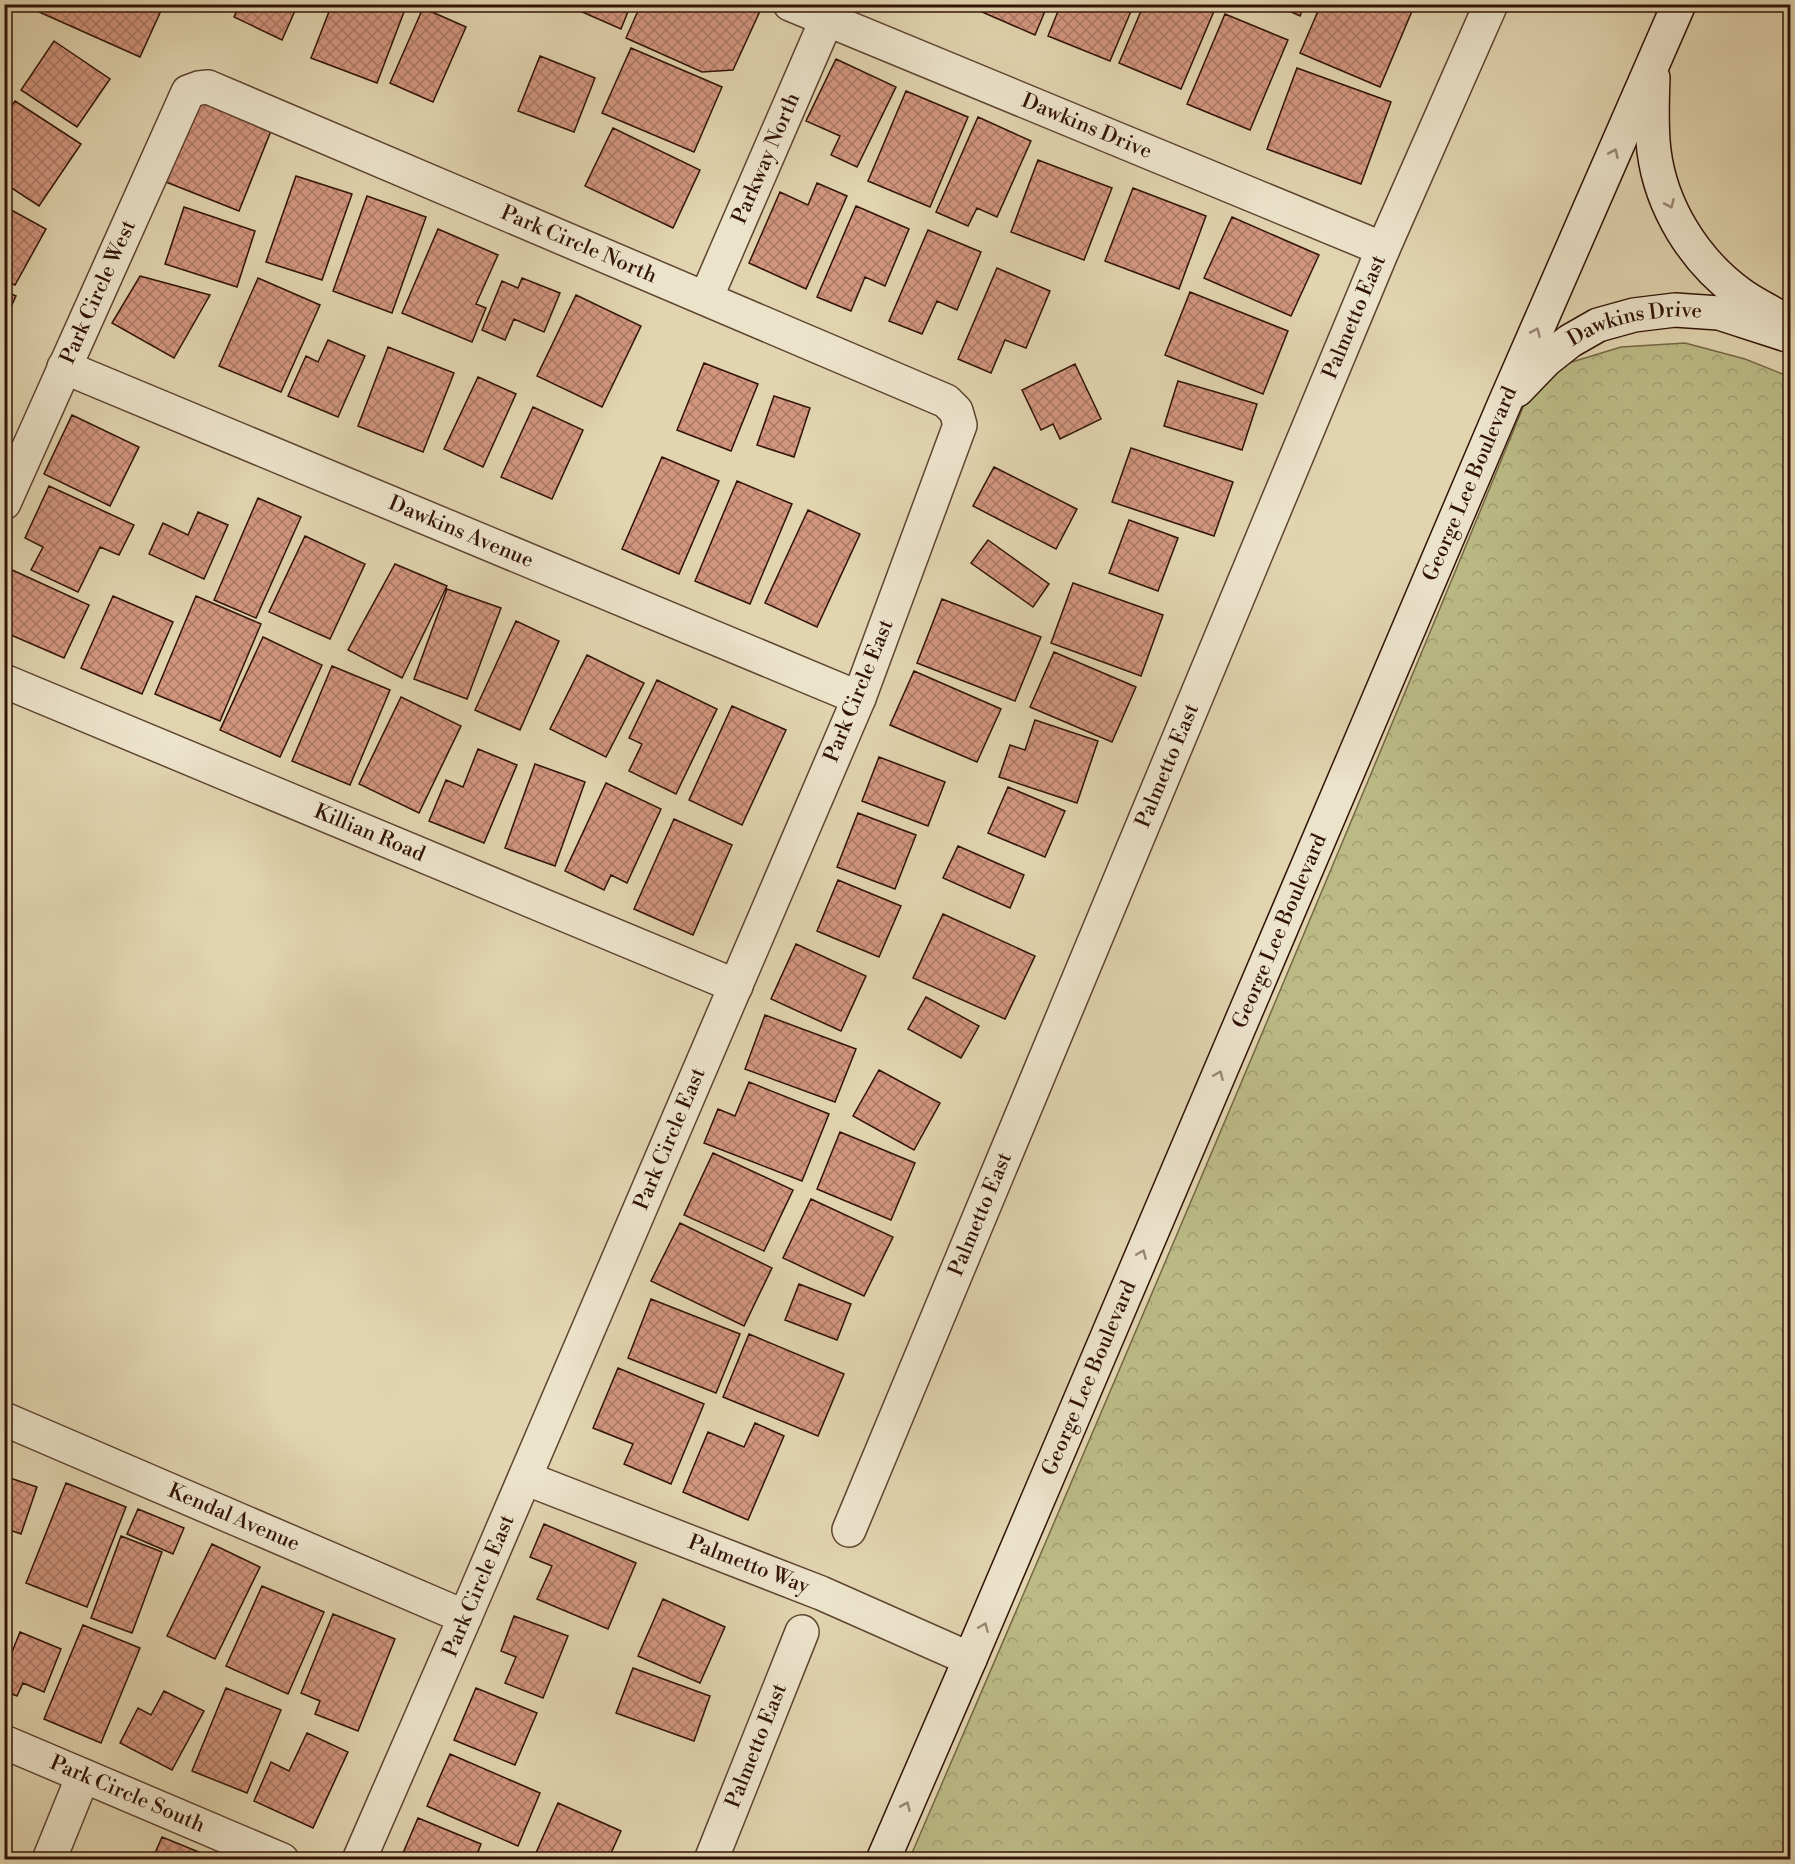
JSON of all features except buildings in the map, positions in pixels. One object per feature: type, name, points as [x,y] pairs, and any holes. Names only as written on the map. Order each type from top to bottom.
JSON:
[{"type":"street","name":"Dawkins Drive","points":[[790,4],[826,21],[1383,249]]},
{"type":"street","name":"Palmetto East","points":[[849,1530],[1383,249],[1491,4]]},
{"type":"street","name":"George Lee Boulevard","points":[[883,1860],[1504,405],[1679,4]]},
{"type":"street","name":"Parkway North","points":[[706,298],[826,21]]},
{"type":"street","name":"Dawkins Drive","points":[[1653,64],[1654,154],[1664,190],[1683,233],[1707,266],[1739,293],[1791,324]]},
{"type":"street","name":"Park Circle North","points":[[199,88],[208,87],[706,298],[946,401],[956,411]]},
{"type":"street","name":"Park Circle West","points":[[4,503],[188,92],[199,88]]},
{"type":"street","name":"Dawkins Drive","points":[[1504,405],[1546,360],[1570,341],[1598,326],[1634,315],[1675,310],[1719,313],[1791,336]]},
{"type":"street","name":"Dawkins Avenue","points":[[64,367],[859,698]]},
{"type":"street","name":"Park Circle East","points":[[359,1860],[859,698],[960,425],[956,411]]},
{"type":"street","name":"Killian Road","points":[[4,681],[736,986]]},
{"type":"street","name":"Kendal Avenue","points":[[4,1419],[465,1617]]},
{"type":"street","name":"Palmetto Way","points":[[525,1478],[821,1593],[970,1659]]},
{"type":"street","name":"Palmetto East","points":[[711,1860],[802,1632]]},
{"type":"street","name":"Park Circle South","points":[[4,1742],[282,1860]]},
{"type":"street","points":[[49,1860],[83,1776]]},
{"type":"green space","points":[[1685,343],[1745,359],[1790,377],[1790,1859],[909,1860],[1224,1123],[1533,383],[1562,365],[1621,347]]}]
